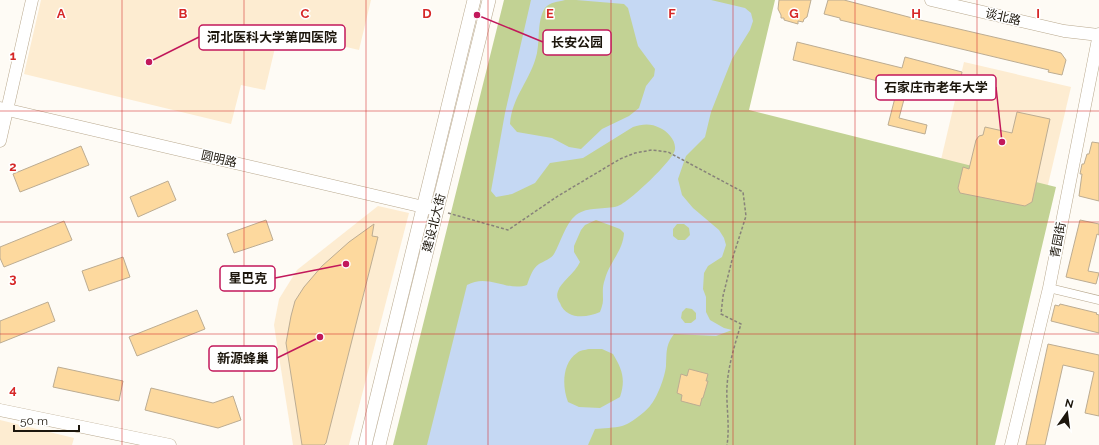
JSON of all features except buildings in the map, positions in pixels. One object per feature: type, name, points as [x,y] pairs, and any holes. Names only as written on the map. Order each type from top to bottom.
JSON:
[{"type":"main road","name":"建设北大街","points":[[365,445],[474,0]]},
{"type":"main road","name":"建设北大街","points":[[379,445],[438,210],[488,0]]},
{"type":"street","points":[[0,141],[3,109],[32,0]]},
{"type":"street","name":"谈北路","points":[[932,0],[1064,31],[1099,34]]},
{"type":"street","name":"青园街","points":[[1011,445],[1048,288],[1099,34]]},
{"type":"street","name":"圆明路","points":[[3,109],[438,210]]},
{"type":"street","points":[[1048,288],[1099,300]]},
{"type":"street","points":[[0,410],[170,445]]},
{"type":"path","points":[[438,210],[508,230],[558,196],[620,159],[635,153],[652,150],[668,152],[743,192],[746,216],[732,260],[723,296],[722,314],[741,324],[734,345],[727,387],[729,429],[727,445]]},
{"type":"shaded area","points":[[41,0],[371,0],[359,50],[279,31],[265,90],[241,85],[231,124],[24,74]]},
{"type":"shaded area","points":[[964,62],[1071,87],[1039,223],[932,198]]},
{"type":"shaded area","points":[[378,206],[409,213],[349,445],[293,445],[274,325],[279,299],[297,270]]},
{"type":"shaded area","points":[[0,420],[74,438],[72,445],[0,445]]},
{"type":"green space","points":[[504,0],[775,0],[749,110],[1056,187],[995,445],[393,445]]},
{"type":"water","points":[[531,0],[565,0],[549,4],[542,13],[537,53],[531,72],[514,105],[510,124],[517,132],[552,138],[569,147],[581,149],[602,129],[629,116],[639,108],[646,86],[654,76],[655,69],[638,46],[628,8],[624,4],[576,0],[711,0],[745,8],[751,13],[753,21],[750,30],[732,59],[711,112],[705,137],[686,156],[678,179],[682,195],[693,208],[719,230],[724,238],[726,245],[722,257],[708,266],[704,273],[703,289],[706,297],[706,312],[710,320],[724,328],[732,330],[716,336],[674,334],[668,346],[665,371],[658,393],[650,406],[637,418],[625,425],[595,429],[588,445],[427,445],[467,285],[482,281],[520,287],[527,285],[535,268],[554,254],[566,228],[576,215],[586,210],[613,207],[623,203],[660,171],[668,162],[675,149],[674,142],[665,131],[657,126],[636,126],[583,158],[550,163],[535,183],[512,194],[496,197],[491,191],[505,113]],"holes":[[[596,220],[620,229],[624,233],[619,251],[607,273],[604,282],[603,302],[600,312],[589,316],[577,316],[572,315],[563,309],[557,295],[560,288],[580,262],[574,252],[574,246],[581,230],[585,225]],[[677,224],[684,224],[689,228],[690,235],[685,240],[678,240],[673,236],[673,229]],[[686,308],[692,309],[696,313],[696,319],[691,323],[685,323],[681,318],[682,312]],[[589,349],[602,349],[613,354],[621,369],[623,379],[620,397],[600,408],[579,407],[568,402],[564,383],[566,369],[572,357],[581,351]]]},
{"type":"place","name":"长安公园","points":[[477,15]]},
{"type":"place","name":"河北医科大学第四医院","points":[[149,62]]},
{"type":"place","name":"石家庄市老年大学","points":[[1002,142]]},
{"type":"place","name":"星巴克","points":[[346,264]]},
{"type":"place","name":"新源蜂巢","points":[[320,337]]}]
